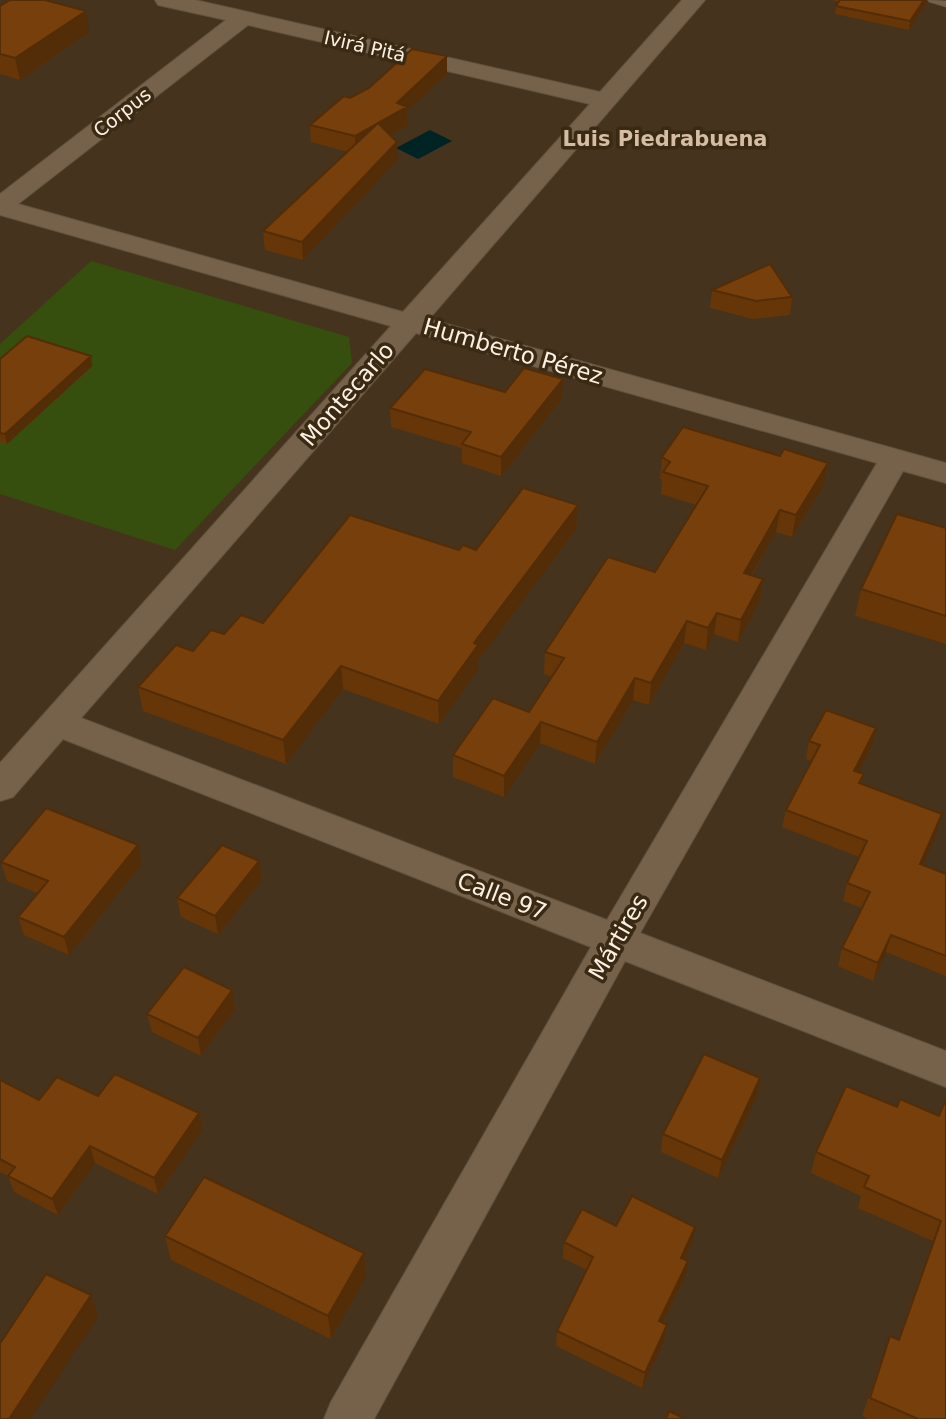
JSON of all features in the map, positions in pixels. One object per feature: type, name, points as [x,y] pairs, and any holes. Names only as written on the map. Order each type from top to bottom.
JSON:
[{"type":"street","name":"Ivirá Pitá","points":[[166,0],[605,100]]},
{"type":"street","name":"Montecarlo","points":[[0,788],[694,0]]},
{"type":"street","name":"Corpus","points":[[0,207],[243,18]]},
{"type":"street","name":"Humberto Pérez","points":[[0,207],[946,473]]},
{"type":"street","name":"Mártires","points":[[348,1419],[616,940],[895,459]]},
{"type":"street","name":"Calle 97","points":[[58,723],[946,1069]]},
{"type":"lane","points":[[933,0],[946,4]]},
{"type":"green space","points":[[91,261],[349,337],[352,363],[175,550],[0,494],[0,344]]},
{"type":"water","points":[[430,130],[452,141],[418,159],[396,148]]},
{"type":"building","points":[[10,0],[45,0],[86,11],[15,58],[0,54],[0,6]]},
{"type":"building","points":[[840,0],[924,0],[910,21],[836,6]]},
{"type":"building","points":[[412,49],[447,56],[397,103],[407,107],[355,136],[310,125],[344,96],[350,98],[369,88]]},
{"type":"building","points":[[378,123],[397,142],[302,242],[263,231]]},
{"type":"building","points":[[770,264],[792,297],[756,301],[712,290]]},
{"type":"building","points":[[27,336],[91,356],[5,434],[0,433],[0,359]]},
{"type":"building","points":[[524,368],[563,379],[501,457],[462,444],[471,432],[390,408],[425,369],[505,392]]},
{"type":"building","points":[[683,427],[780,456],[784,449],[828,463],[796,515],[780,510],[744,573],[763,579],[741,620],[717,613],[708,628],[687,621],[651,683],[635,678],[597,742],[541,722],[504,776],[453,755],[493,698],[529,712],[564,658],[545,652],[608,557],[655,572],[708,486],[663,472],[670,462],[662,457]]},
{"type":"building","points":[[523,488],[578,505],[474,643],[478,645],[438,701],[341,666],[283,740],[138,687],[176,645],[193,651],[211,630],[224,634],[241,615],[263,623],[350,515],[459,550],[463,545],[476,550]]},
{"type":"building","points":[[897,514],[946,528],[946,616],[861,589]]},
{"type":"building","points":[[826,710],[876,728],[854,771],[864,774],[859,783],[942,814],[920,864],[946,874],[946,956],[891,935],[878,963],[842,948],[870,892],[847,883],[867,841],[786,810],[820,745],[809,741]]},
{"type":"building","points":[[46,808],[138,845],[64,937],[18,917],[48,881],[1,862]]},
{"type":"building","points":[[222,845],[259,861],[215,916],[177,898]]},
{"type":"building","points":[[184,967],[232,990],[198,1038],[147,1014]]},
{"type":"building","points":[[704,1054],[760,1078],[722,1160],[663,1134]]},
{"type":"building","points":[[115,1074],[199,1113],[154,1178],[90,1146],[52,1199],[8,1176],[15,1167],[0,1159],[0,1080],[39,1100],[57,1077],[98,1096]]},
{"type":"building","points":[[846,1086],[897,1107],[900,1099],[939,1116],[946,1099],[946,1419],[918,1419],[870,1398],[890,1336],[899,1340],[941,1221],[864,1187],[869,1176],[816,1152]]},
{"type":"building","points":[[204,1177],[364,1253],[328,1316],[165,1236]]},
{"type":"building","points":[[632,1196],[695,1227],[681,1258],[688,1261],[659,1321],[667,1325],[645,1373],[557,1331],[593,1257],[564,1242],[582,1209],[616,1226]]},
{"type":"building","points":[[46,1274],[91,1295],[9,1419],[0,1419],[0,1342]]},
{"type":"building","points":[[669,1411],[685,1419],[666,1419]]},
{"type":"district","name":"Luis Piedrabuena","points":[[665,139]]}]
